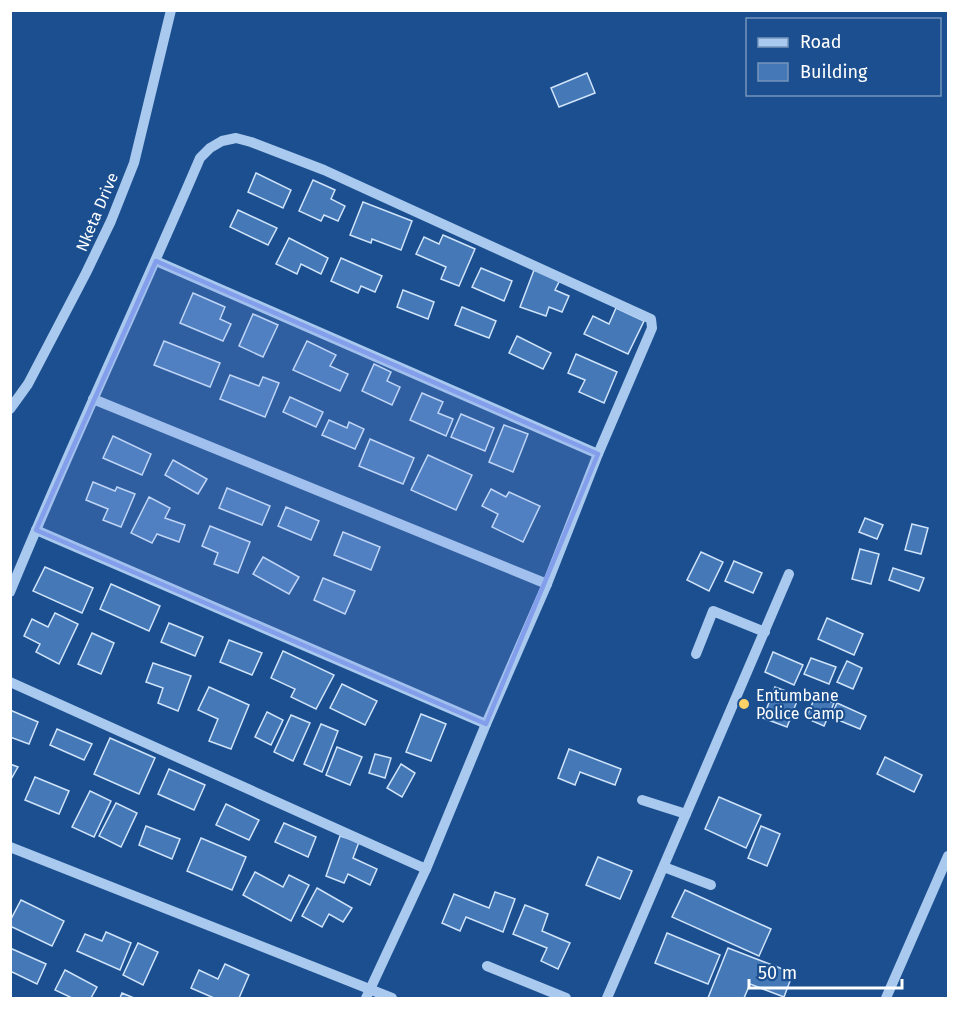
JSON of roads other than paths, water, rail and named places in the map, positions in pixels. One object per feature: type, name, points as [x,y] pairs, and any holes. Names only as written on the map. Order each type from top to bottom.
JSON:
[{"type":"street","name":"Nketa Drive","points":[[10,408],[28,384],[111,221],[134,163],[171,10]]},
{"type":"street","points":[[10,592],[200,158],[222,141],[236,138],[251,142],[324,170],[651,319],[652,328],[598,454],[547,584],[426,869],[368,994]]},
{"type":"street","points":[[156,261],[598,454]]},
{"type":"street","points":[[93,399],[547,584]]},
{"type":"street","points":[[36,530],[486,724]]},
{"type":"street","points":[[607,999],[789,574]]},
{"type":"street","points":[[696,654],[713,611],[765,632]]},
{"type":"street","points":[[10,682],[426,869]]},
{"type":"street","points":[[642,800],[687,814]]},
{"type":"street","points":[[10,847],[368,994],[392,999]]},
{"type":"street","points":[[886,999],[948,856]]},
{"type":"street","points":[[664,867],[711,885]]},
{"type":"street","points":[[487,966],[566,999]]},
{"type":"place","name":"Entumbane Police Camp","points":[[744,704]]}]
